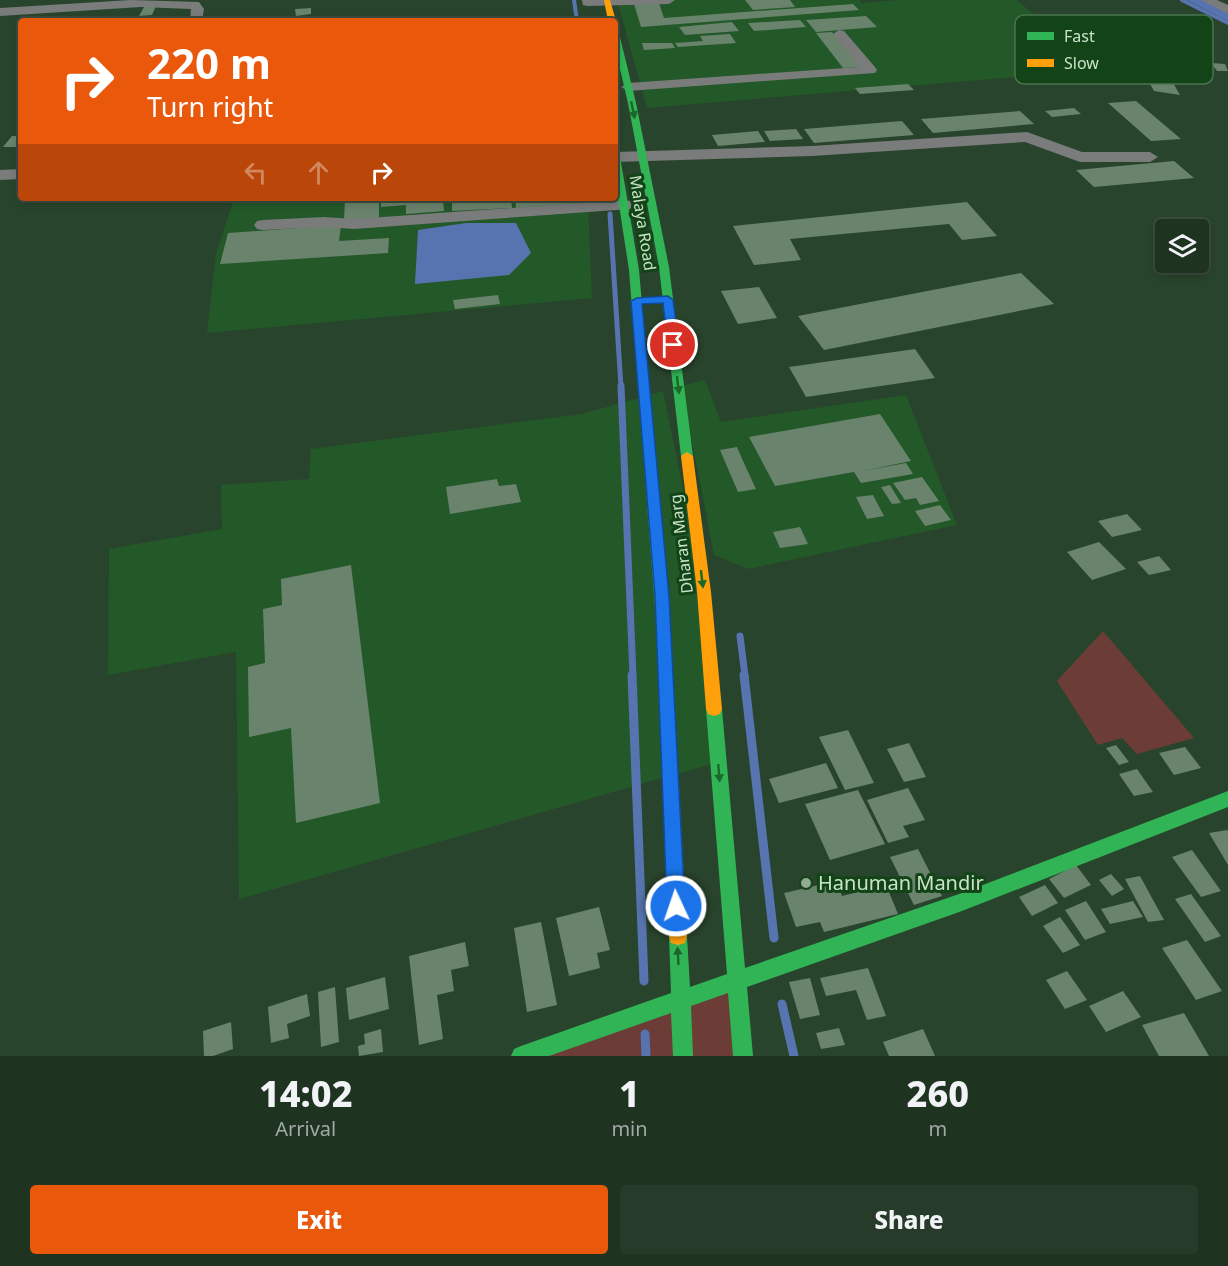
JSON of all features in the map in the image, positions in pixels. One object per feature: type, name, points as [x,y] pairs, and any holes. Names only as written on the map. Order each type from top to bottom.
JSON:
[{"type":"main road","points":[[607,1],[611,18]]},
{"type":"main road","name":"Dharan Marg","points":[[618,45],[643,156],[664,267],[652,300],[704,592],[743,1056]]},
{"type":"main road","name":"Malaya Road","points":[[618,172],[634,270],[652,300],[662,596],[683,1056]]},
{"type":"main road","points":[[521,1056],[680,998],[737,982],[964,901],[1228,799]]},
{"type":"street","points":[[588,5],[607,1],[669,0]]},
{"type":"street","points":[[1207,0],[1228,10]]},
{"type":"street","points":[[0,12],[142,2],[195,5],[198,9],[196,18]]},
{"type":"street","points":[[628,87],[870,70],[839,34]]},
{"type":"street","points":[[618,155],[812,151],[1027,137],[1080,157],[1150,157]]},
{"type":"street","points":[[0,175],[18,174]]},
{"type":"street","points":[[263,225],[324,222],[354,224],[624,205]]},
{"type":"shaded area","points":[[617,0],[859,0],[862,3],[898,0],[1017,0],[1034,15],[1015,15],[1015,77],[647,108]]},
{"type":"shaded area","points":[[233,201],[588,201],[592,298],[207,333],[216,254]]},
{"type":"shaded area","points":[[705,380],[721,422],[906,395],[957,525],[748,569],[714,555],[681,386]]},
{"type":"shaded area","points":[[663,391],[704,592],[718,762],[239,899],[236,652],[108,675],[109,549],[222,529],[221,485],[309,479],[311,449],[582,414]]},
{"type":"shaded area","points":[[1103,631],[1194,738],[1137,754],[1122,738],[1098,745],[1057,681]]},
{"type":"shaded area","points":[[737,982],[743,1056],[521,1056]]},
{"type":"water","points":[[466,223],[516,223],[531,253],[509,275],[415,284],[418,230]]},
{"type":"building","points":[[745,0],[790,0],[795,7],[753,10]]},
{"type":"building","points":[[659,3],[664,18],[853,4],[859,10],[641,27],[634,4]]},
{"type":"building","points":[[156,6],[152,15],[139,16],[144,7]]},
{"type":"building","points":[[311,8],[311,14],[296,16],[295,9]]},
{"type":"building","points":[[866,16],[877,27],[816,32],[806,20]]},
{"type":"building","points":[[800,20],[806,27],[754,31],[748,23]]},
{"type":"building","points":[[732,22],[739,31],[685,35],[679,27]]},
{"type":"building","points":[[832,32],[861,67],[843,68],[816,33]]},
{"type":"building","points":[[730,34],[736,43],[678,47],[675,43],[703,41],[700,36]]},
{"type":"building","points":[[642,43],[672,43],[675,48],[644,50]]},
{"type":"building","points":[[1213,63],[1225,64],[1228,71],[1217,71]]},
{"type":"building","points":[[908,84],[914,90],[860,94],[855,88]]},
{"type":"building","points":[[1150,84],[1174,84],[1180,95],[1154,91]]},
{"type":"building","points":[[1136,101],[1181,139],[1151,141],[1108,103]]},
{"type":"building","points":[[1074,108],[1081,114],[1052,117],[1045,111]]},
{"type":"building","points":[[1020,111],[1034,124],[933,133],[921,119]]},
{"type":"building","points":[[902,121],[914,135],[814,143],[804,129]]},
{"type":"building","points":[[796,129],[803,139],[770,141],[764,131]]},
{"type":"building","points":[[758,131],[765,142],[718,146],[712,135]]},
{"type":"building","points":[[12,136],[18,136],[18,147],[3,147]]},
{"type":"building","points":[[1174,161],[1194,178],[1094,187],[1076,170]]},
{"type":"building","points":[[345,201],[379,201],[379,218],[344,221]]},
{"type":"building","points":[[381,201],[443,201],[444,211],[406,214],[406,205],[381,207]]},
{"type":"building","points":[[452,201],[511,201],[512,208],[452,211]]},
{"type":"building","points":[[515,201],[580,201],[581,204],[516,208]]},
{"type":"building","points":[[967,202],[997,236],[962,240],[949,224],[790,239],[801,260],[754,265],[733,226]]},
{"type":"building","points":[[341,225],[339,241],[389,238],[388,253],[220,264],[228,233]]},
{"type":"building","points":[[1021,273],[1054,304],[824,350],[798,316]]},
{"type":"building","points":[[759,287],[777,318],[738,324],[721,291]]},
{"type":"building","points":[[498,295],[500,304],[455,309],[453,300]]},
{"type":"building","points":[[915,349],[935,378],[806,397],[789,367]]},
{"type":"building","points":[[880,414],[911,461],[863,471],[906,463],[913,474],[861,483],[854,472],[775,486],[749,437]]},
{"type":"building","points":[[737,447],[756,489],[738,492],[720,450]]},
{"type":"building","points":[[922,477],[939,501],[920,505],[916,498],[905,500],[893,483]]},
{"type":"building","points":[[497,479],[499,486],[516,484],[521,502],[450,514],[446,487]]},
{"type":"building","points":[[890,485],[901,503],[892,504],[881,487]]},
{"type":"building","points":[[873,495],[884,516],[867,519],[856,497]]},
{"type":"building","points":[[940,505],[951,520],[925,526],[915,511]]},
{"type":"building","points":[[1127,514],[1142,530],[1112,537],[1098,521]]},
{"type":"building","points":[[800,527],[808,544],[780,548],[773,532]]},
{"type":"building","points":[[1099,542],[1126,569],[1092,580],[1067,552]]},
{"type":"building","points":[[1159,556],[1171,570],[1149,575],[1137,562]]},
{"type":"building","points":[[351,565],[380,803],[296,823],[291,728],[249,737],[248,667],[265,663],[263,609],[282,605],[281,579]]},
{"type":"building","points":[[848,730],[874,783],[845,790],[819,737]]},
{"type":"building","points":[[909,743],[926,777],[904,782],[887,749]]},
{"type":"building","points":[[1116,745],[1129,762],[1119,765],[1106,748]]},
{"type":"building","points":[[1185,747],[1201,768],[1174,775],[1159,753]]},
{"type":"building","points":[[826,763],[838,788],[779,803],[769,779]]},
{"type":"building","points":[[1137,769],[1153,792],[1134,796],[1119,774]]},
{"type":"building","points":[[908,788],[925,820],[903,826],[909,837],[888,843],[867,800]]},
{"type":"building","points":[[858,790],[885,844],[830,860],[805,804]]},
{"type":"building","points":[[1228,831],[1228,865],[1209,833]]},
{"type":"building","points":[[918,849],[942,896],[914,905],[890,857]]},
{"type":"building","points":[[1192,850],[1221,891],[1201,897],[1172,857]]},
{"type":"building","points":[[1076,865],[1091,885],[1064,898],[1049,879]]},
{"type":"building","points":[[1111,874],[1124,889],[1112,896],[1099,880]]},
{"type":"building","points":[[1140,876],[1164,920],[1148,922],[1125,879]]},
{"type":"building","points":[[836,881],[842,896],[886,885],[898,914],[824,932],[820,922],[796,927],[784,893]]},
{"type":"building","points":[[1045,885],[1058,903],[1032,916],[1019,897]]},
{"type":"building","points":[[1191,894],[1221,936],[1205,942],[1175,899]]},
{"type":"building","points":[[1086,901],[1106,932],[1085,940],[1065,910]]},
{"type":"building","points":[[1133,901],[1143,917],[1110,924],[1101,909]]},
{"type":"building","points":[[599,907],[610,950],[597,953],[600,968],[569,976],[556,918]]},
{"type":"building","points":[[1060,917],[1080,945],[1063,953],[1043,926]]},
{"type":"building","points":[[541,922],[557,1005],[527,1012],[514,928]]},
{"type":"building","points":[[1187,940],[1222,991],[1196,1000],[1162,948]]},
{"type":"building","points":[[465,942],[469,966],[451,970],[454,991],[437,995],[443,1039],[419,1045],[409,956]]},
{"type":"building","points":[[868,968],[886,1016],[867,1020],[856,990],[826,996],[820,978]]},
{"type":"building","points":[[1067,971],[1087,1000],[1065,1009],[1046,980]]},
{"type":"building","points":[[385,977],[389,1009],[349,1020],[346,988]]},
{"type":"building","points":[[810,978],[820,1015],[800,1019],[789,982]]},
{"type":"building","points":[[335,987],[339,1042],[321,1047],[318,992]]},
{"type":"building","points":[[1123,991],[1141,1017],[1106,1032],[1089,1006]]},
{"type":"building","points":[[307,994],[310,1016],[287,1024],[289,1038],[271,1043],[268,1007]]},
{"type":"building","points":[[1184,1013],[1209,1056],[1159,1056],[1142,1025]]},
{"type":"building","points":[[231,1022],[233,1049],[213,1056],[204,1056],[203,1031]]},
{"type":"building","points":[[839,1028],[845,1045],[821,1049],[816,1033]]},
{"type":"building","points":[[381,1029],[383,1052],[359,1056],[358,1046],[365,1044],[364,1034]]},
{"type":"building","points":[[923,1029],[935,1056],[889,1056],[883,1042]]},
{"type":"waterway","points":[[574,0],[577,18]]},
{"type":"waterway","points":[[1182,0],[1212,15]]},
{"type":"waterway","points":[[1193,0],[1228,17]]},
{"type":"waterway","points":[[1213,16],[1228,23]]},
{"type":"waterway","points":[[610,214],[621,387]]},
{"type":"waterway","points":[[621,386],[633,676]]},
{"type":"waterway","points":[[740,636],[745,676]]},
{"type":"waterway","points":[[632,675],[644,981]]},
{"type":"waterway","points":[[744,675],[774,938]]},
{"type":"waterway","points":[[782,1004],[794,1056]]},
{"type":"waterway","points":[[645,1034],[646,1056]]},
{"type":"traffic: fast","points":[[618,45],[632,103],[664,267],[687,456]]},
{"type":"traffic: fast","points":[[618,169],[634,270],[663,621]]},
{"type":"traffic: fast","points":[[714,709],[743,1056]]},
{"type":"traffic: fast","points":[[521,1056],[962,902],[1228,799]]},
{"type":"traffic: fast","points":[[678,936],[683,1056]]},
{"type":"traffic: slow","points":[[607,0],[611,18]]},
{"type":"traffic: slow","points":[[687,456],[704,592],[714,709]]},
{"type":"traffic: slow","points":[[663,621],[678,936]]},
{"type":"place","name":"Hanuman Mandir","points":[[806,883]]},
{"type":"route","points":[[673,345],[668,300],[637,301],[662,596],[676,906]]}]
